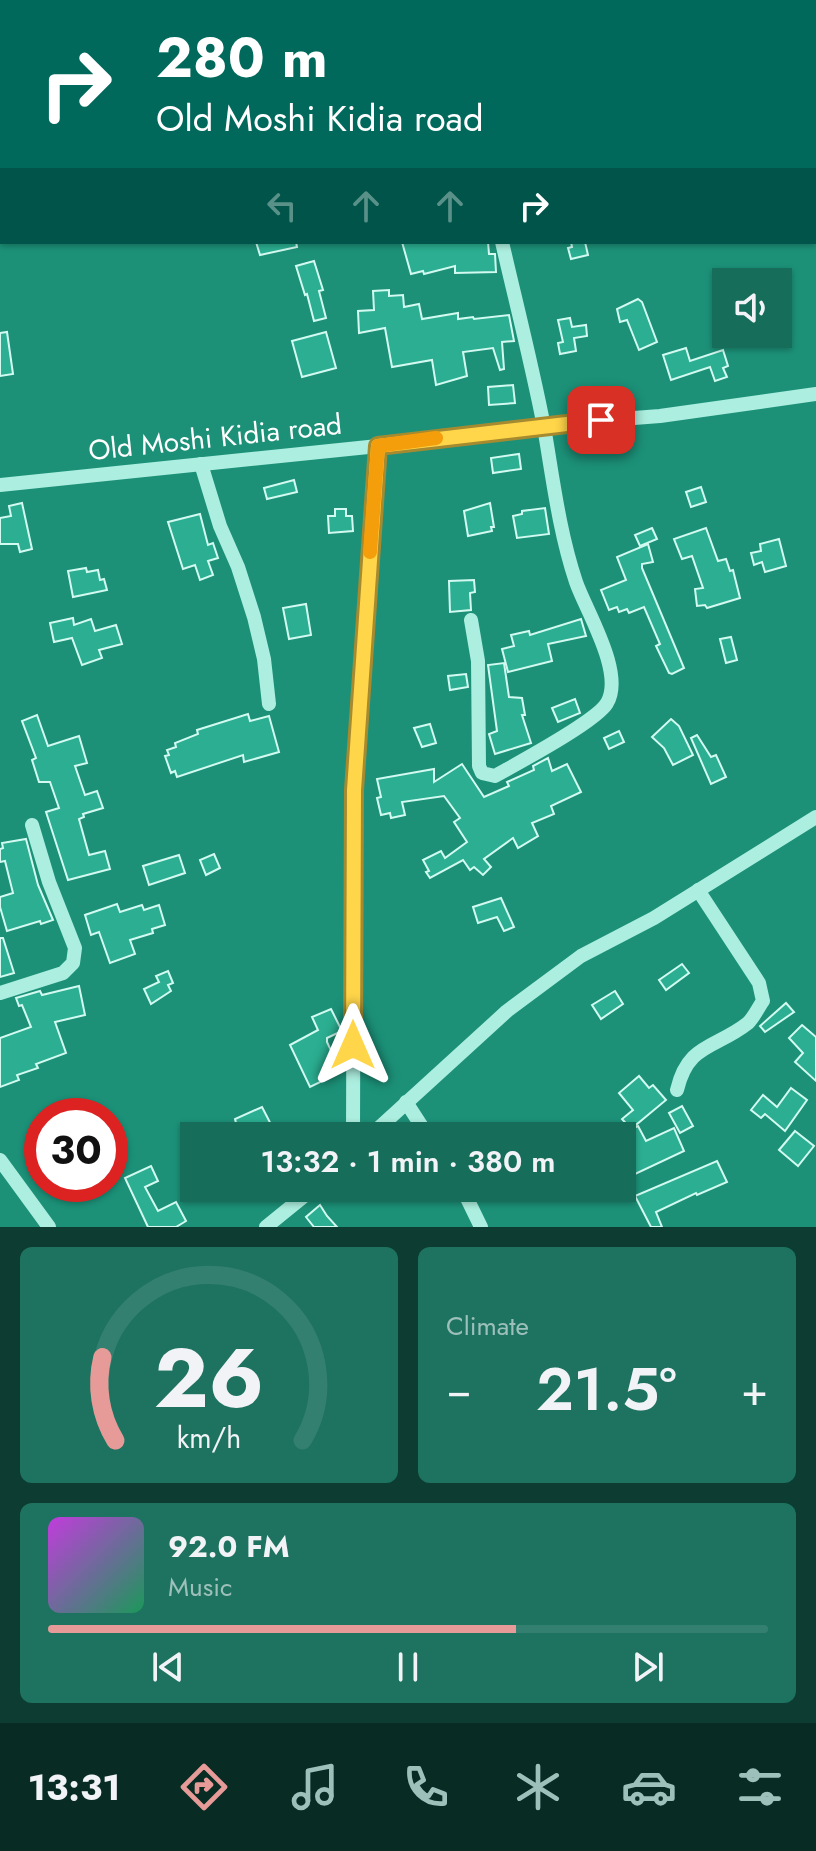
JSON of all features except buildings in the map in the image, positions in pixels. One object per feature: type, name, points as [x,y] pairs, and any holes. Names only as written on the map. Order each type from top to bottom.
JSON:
[{"type":"street","points":[[471,620],[478,661],[479,766],[482,773],[491,776],[504,771],[595,716],[609,701],[611,680],[607,653],[577,583],[558,519],[543,425],[502,244]]},
{"type":"street","name":"Old Moshi Kidia road","points":[[0,485],[378,446],[543,425],[660,416],[816,394]]},
{"type":"street","points":[[353,1122],[354,790],[378,446]]},
{"type":"street","points":[[201,464],[254,617],[264,659],[269,704]]},
{"type":"street","points":[[385,1122],[507,1011],[581,956],[654,918],[816,817]]},
{"type":"street","points":[[0,993],[63,973],[73,963],[75,948],[49,882],[32,825]]},
{"type":"street","points":[[677,1090],[681,1069],[691,1057],[750,1021],[763,1001],[759,983],[698,890]]},
{"type":"street","points":[[406,1102],[419,1122]]},
{"type":"street","points":[[0,1160],[49,1227]]},
{"type":"street","points":[[266,1227],[297,1202]]},
{"type":"street","points":[[471,1202],[481,1227]]},
{"type":"slow traffic","points":[[370,552],[378,446],[436,438]]},
{"type":"route","points":[[353,1045],[354,790],[378,446],[601,420]]}]
